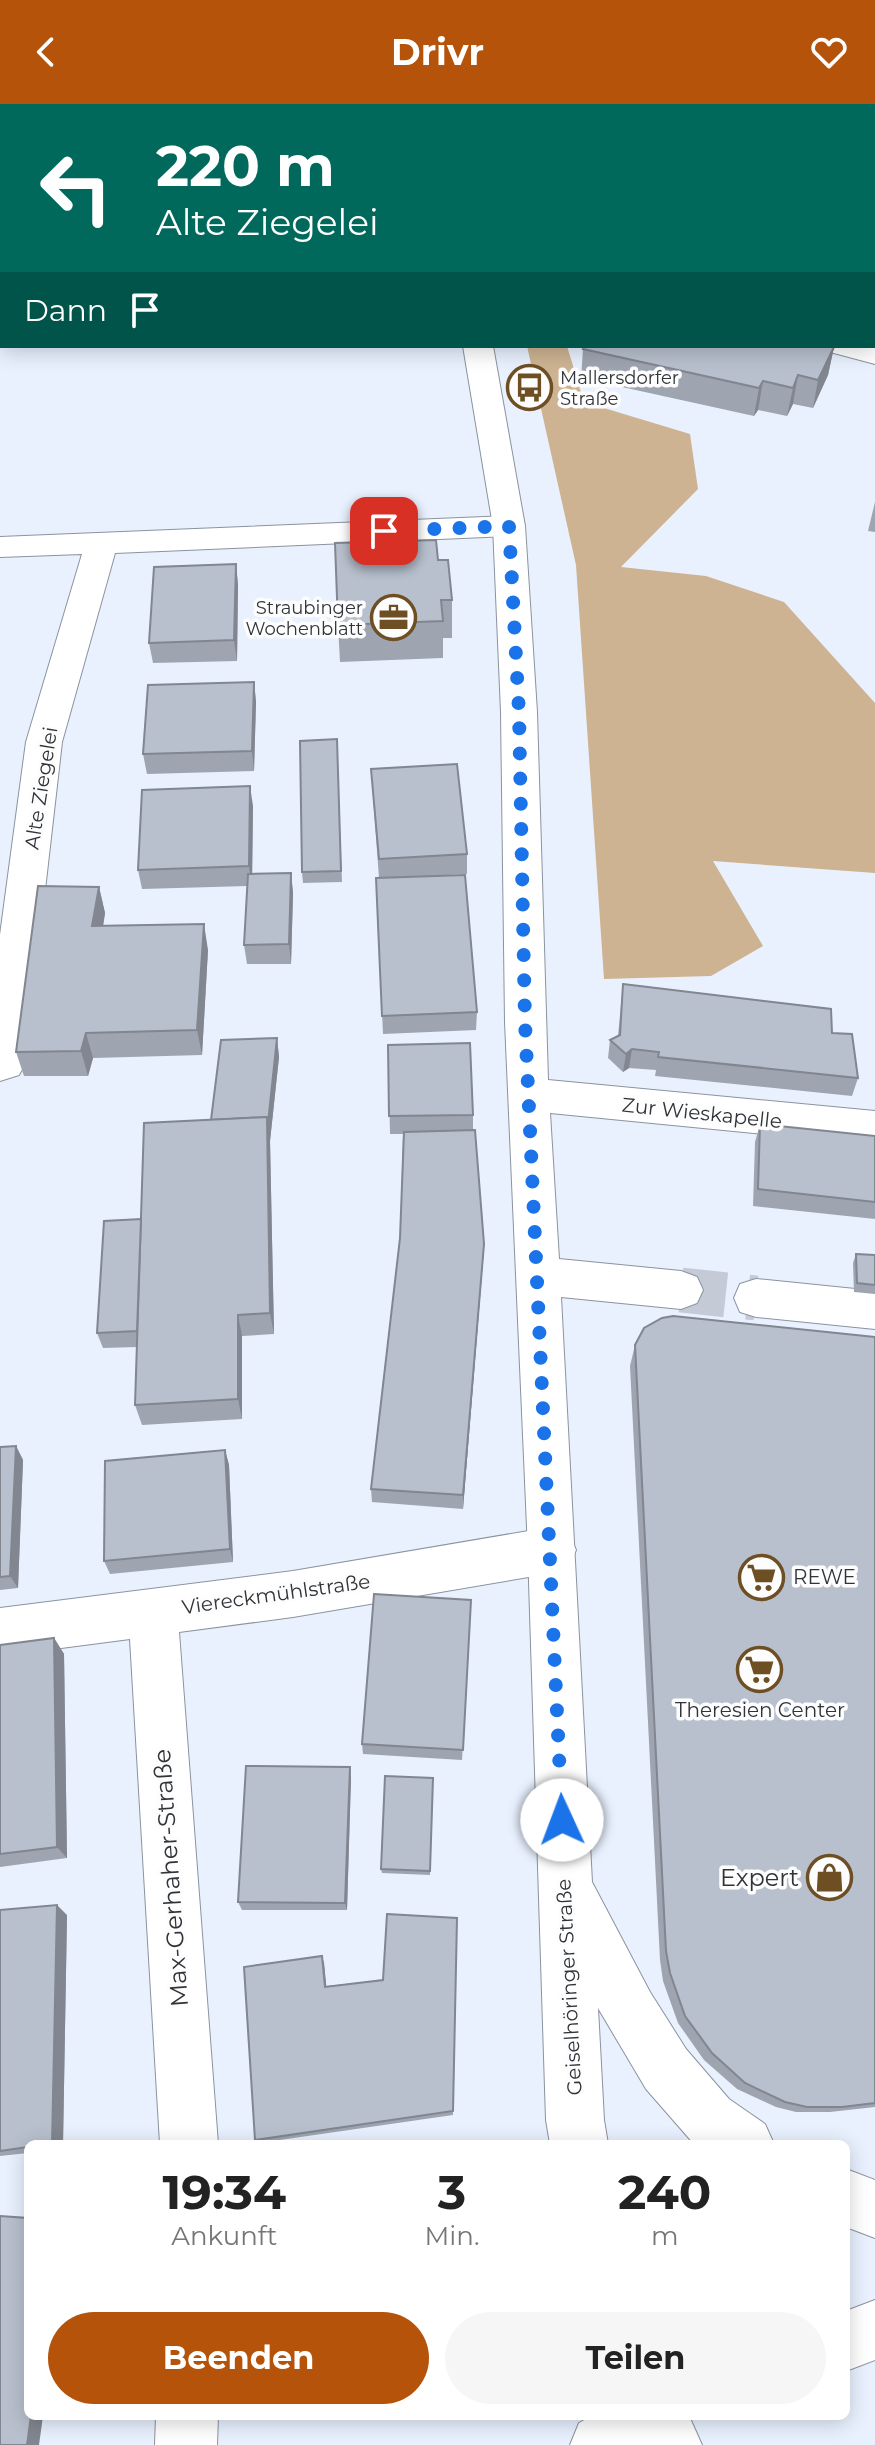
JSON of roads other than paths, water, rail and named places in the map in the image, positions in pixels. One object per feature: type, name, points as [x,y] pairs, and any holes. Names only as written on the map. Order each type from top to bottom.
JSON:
[{"type":"street","name":"Geiselhöringer Straße","points":[[478,348],[509,526],[519,712],[525,1022],[578,2140]]},
{"type":"street","points":[[848,348],[875,355]]},
{"type":"street","points":[[0,547],[509,526]]},
{"type":"street","name":"Alte Ziegelei","points":[[0,1065],[5,1064],[9,956],[44,742],[102,541]]},
{"type":"street","name":"Zur Wieskapelle","points":[[530,1095],[875,1128]]},
{"type":"street","points":[[537,1276],[681,1290]]},
{"type":"street","points":[[756,1298],[875,1310]]},
{"type":"street","name":"Viereckmühlstraße","points":[[0,1632],[293,1594],[552,1550]]},
{"type":"street","name":"Max-Gerhaher-Straße","points":[[153,1612],[189,2140]]},
{"type":"street","points":[[564,1884],[649,2044],[679,2087],[711,2121],[739,2140]]},
{"type":"street","points":[[850,2200],[875,2209]]},
{"type":"street","points":[[850,2339],[875,2330]]},
{"type":"street","points":[[186,2445],[187,2420]]},
{"type":"street","points":[[601,2445],[643,2420]]},
{"type":"street","points":[[658,2420],[671,2445]]},
{"type":"tunnel","points":[[681,1290],[756,1298]]},
{"type":"place","name":"Mallersdorfer Straße","points":[[529,388]]},
{"type":"place","name":"Straubinger Wochenblatt","points":[[394,618]]},
{"type":"place","name":"REWE","points":[[762,1577]]},
{"type":"place","name":"Theresien Center","points":[[760,1670]]},
{"type":"place","name":"Expert","points":[[830,1878]]}]
